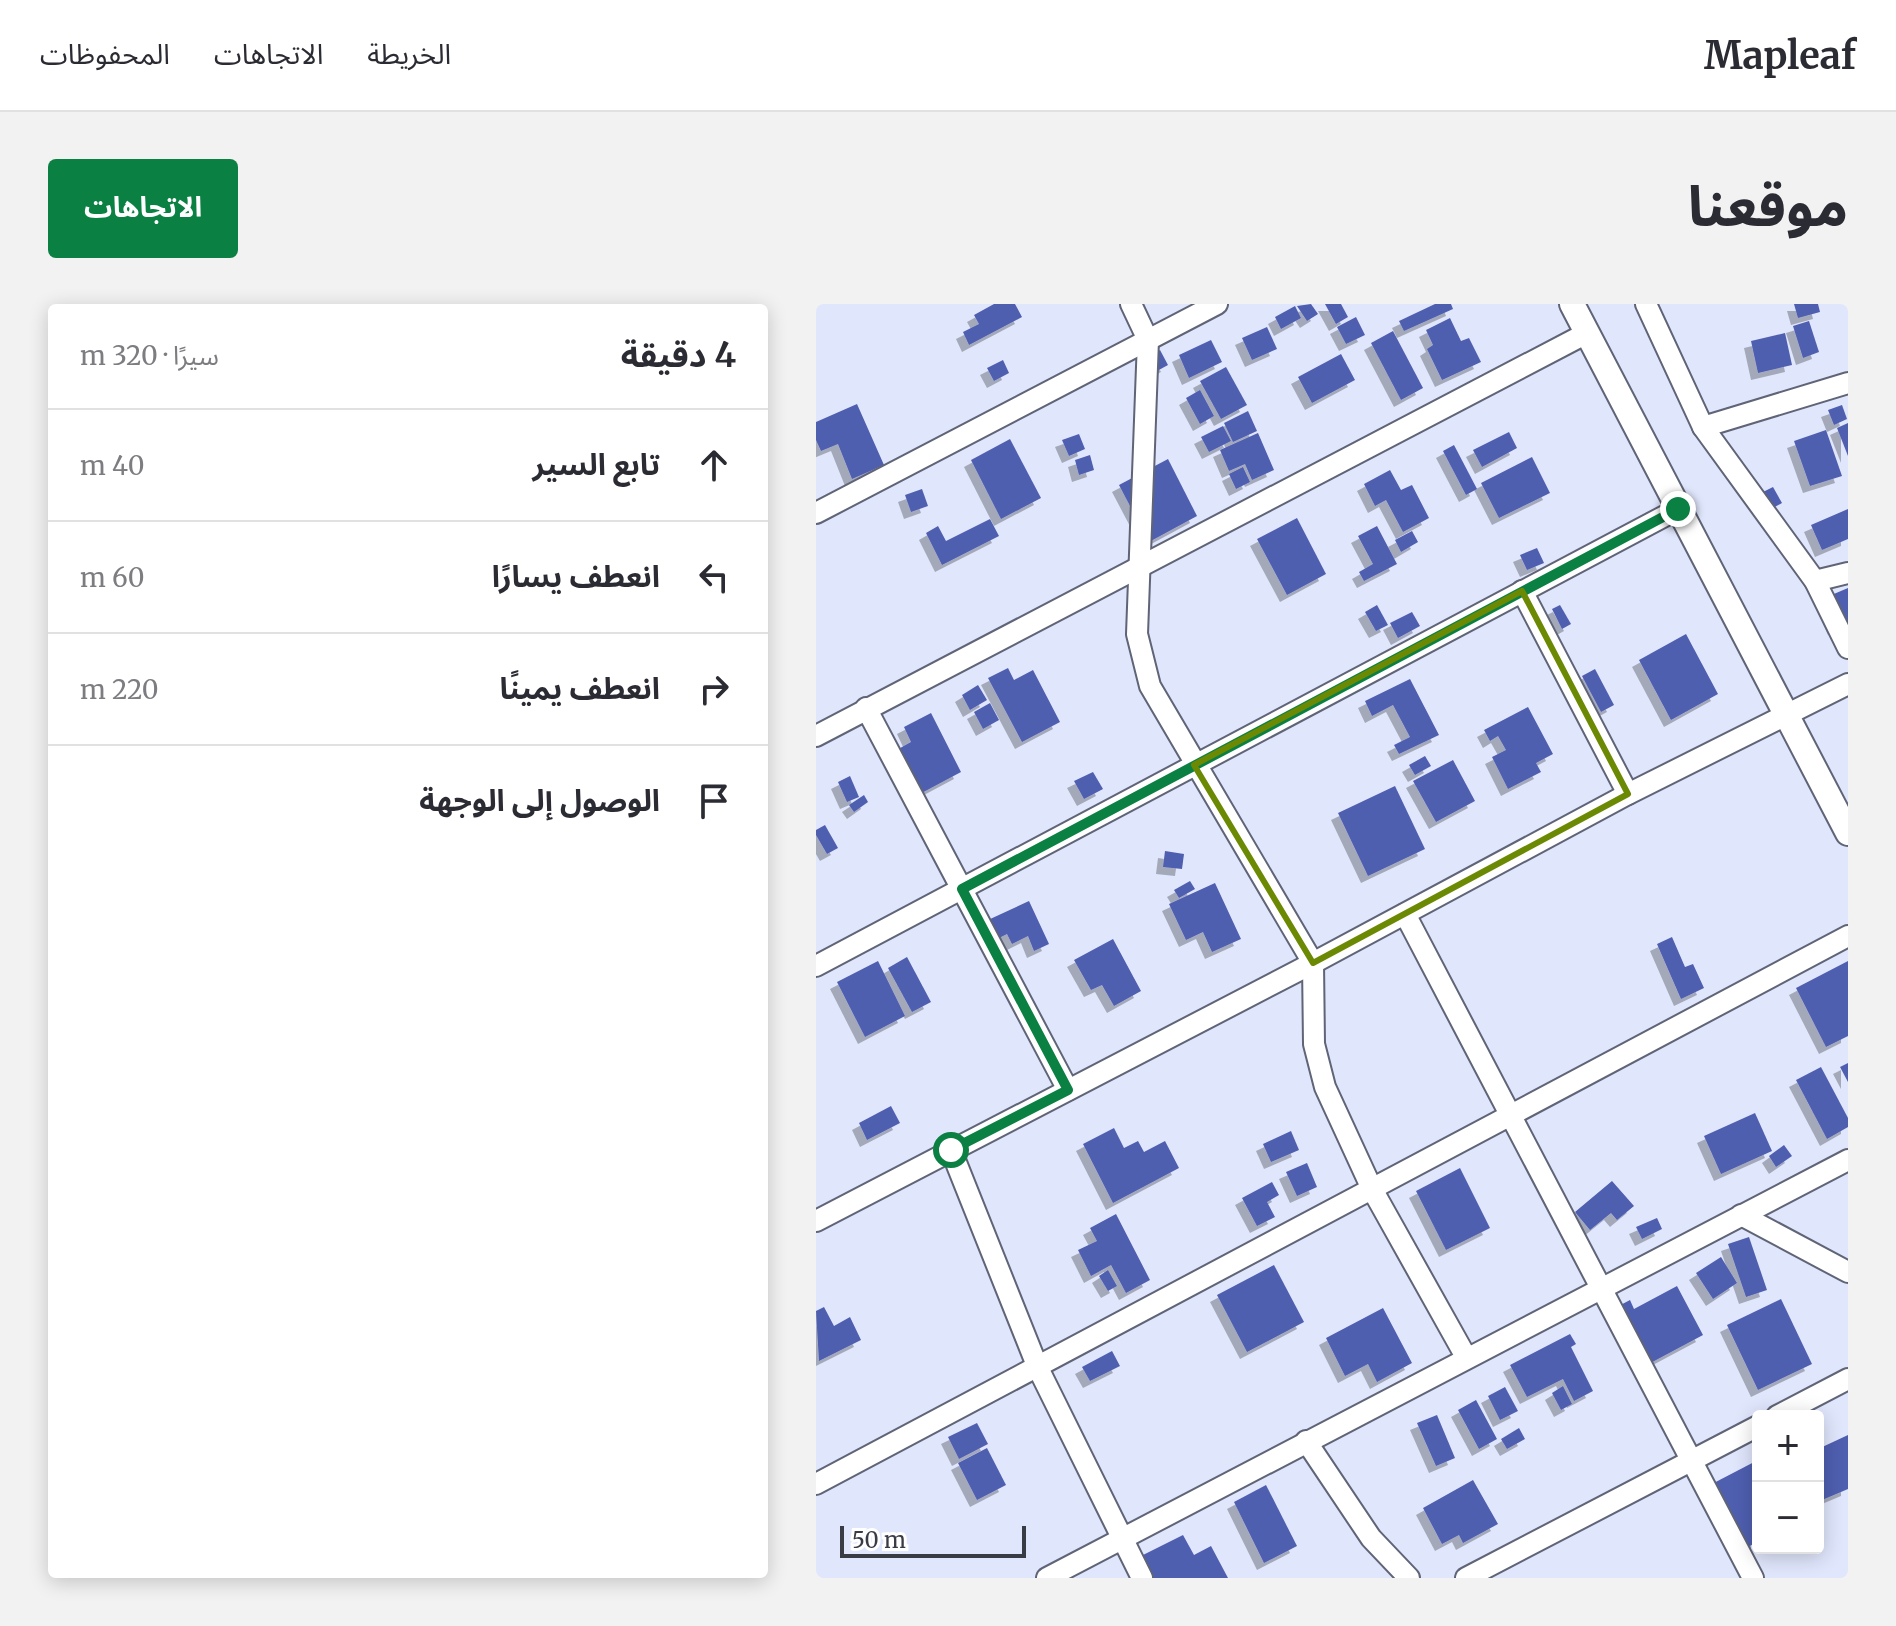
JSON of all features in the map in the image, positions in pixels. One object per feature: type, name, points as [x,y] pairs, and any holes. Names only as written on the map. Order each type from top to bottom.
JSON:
[{"type":"street","points":[[1131,304],[1148,340],[1137,634],[1150,686],[1313,963],[1314,1044],[1325,1087],[1372,1189],[1466,1357]]},
{"type":"street","points":[[816,513],[1217,304]]},
{"type":"street","points":[[1572,304],[1848,833]]},
{"type":"street","points":[[1646,304],[1703,427],[1815,581],[1848,648]]},
{"type":"street","points":[[816,736],[1587,333]]},
{"type":"street","points":[[1703,427],[1848,383]]},
{"type":"street","points":[[816,966],[1678,509]]},
{"type":"street","points":[[1815,581],[1848,573]]},
{"type":"street","points":[[1522,591],[1628,794]]},
{"type":"street","points":[[816,1221],[1313,963],[1628,794],[1784,713],[1848,684]]},
{"type":"street","points":[[866,708],[1068,1090]]},
{"type":"street","points":[[1405,914],[1753,1578]]},
{"type":"street","points":[[816,1484],[1848,936]]},
{"type":"street","points":[[951,1150],[1038,1368],[1142,1578]]},
{"type":"street","points":[[1047,1578],[1848,1160]]},
{"type":"street","points":[[1741,1215],[1848,1272]]},
{"type":"street","points":[[1789,1410],[1848,1379]]},
{"type":"street","points":[[1466,1578],[1752,1429]]},
{"type":"street","points":[[1306,1441],[1371,1538],[1409,1578]]},
{"type":"highlighted area","points":[[1522,591],[1628,794],[1313,963],[1194,765]]},
{"type":"building","points":[[994,304],[1015,304],[1022,317],[969,345],[963,332],[979,324],[974,315]]},
{"type":"building","points":[[1311,304],[1318,314],[1307,321],[1297,306]]},
{"type":"building","points":[[1325,304],[1341,304],[1348,317],[1336,324]]},
{"type":"building","points":[[1435,304],[1451,304],[1453,309],[1404,331],[1399,321]]},
{"type":"building","points":[[1794,304],[1818,304],[1820,312],[1798,318]]},
{"type":"building","points":[[1295,306],[1301,318],[1281,329],[1275,317]]},
{"type":"building","points":[[1356,317],[1365,335],[1346,344],[1337,327]]},
{"type":"building","points":[[1450,318],[1461,341],[1469,338],[1481,362],[1442,380],[1427,349],[1433,345],[1426,330]]},
{"type":"building","points":[[1809,321],[1819,352],[1803,358],[1793,326]]},
{"type":"building","points":[[1267,327],[1277,349],[1252,360],[1242,338]]},
{"type":"building","points":[[1393,331],[1423,388],[1401,400],[1371,343]]},
{"type":"building","points":[[1785,333],[1792,365],[1758,373],[1751,341]]},
{"type":"building","points":[[1211,340],[1222,362],[1189,378],[1179,355]]},
{"type":"building","points":[[1160,350],[1168,365],[1157,371],[1149,356]]},
{"type":"building","points":[[1341,354],[1355,380],[1312,403],[1298,377]]},
{"type":"building","points":[[1003,360],[1009,373],[994,381],[987,368]]},
{"type":"building","points":[[1226,367],[1247,405],[1221,419],[1200,381]]},
{"type":"building","points":[[1200,390],[1214,416],[1200,424],[1186,398]]},
{"type":"building","points":[[857,404],[884,465],[852,479],[838,444],[821,451],[816,440],[816,422]]},
{"type":"building","points":[[1842,405],[1847,419],[1834,425],[1828,410]]},
{"type":"building","points":[[1248,411],[1257,431],[1233,442],[1224,423]]},
{"type":"building","points":[[1848,423],[1848,456],[1837,428]]},
{"type":"building","points":[[1223,426],[1231,441],[1209,452],[1201,437]]},
{"type":"building","points":[[1826,430],[1842,476],[1810,486],[1794,441]]},
{"type":"building","points":[[1509,432],[1517,448],[1482,467],[1473,450]]},
{"type":"building","points":[[1258,433],[1274,470],[1252,480],[1245,464],[1229,471],[1220,450]]},
{"type":"building","points":[[1079,434],[1085,449],[1069,456],[1062,440]]},
{"type":"building","points":[[1010,439],[1041,498],[1001,519],[971,460]]},
{"type":"building","points":[[1454,445],[1477,489],[1466,495],[1443,451]]},
{"type":"building","points":[[1090,455],[1094,470],[1079,475],[1075,460]]},
{"type":"building","points":[[1532,457],[1550,493],[1499,518],[1481,483]]},
{"type":"building","points":[[1168,459],[1197,516],[1149,542],[1119,485]]},
{"type":"building","points":[[1243,467],[1250,482],[1236,489],[1229,474]]},
{"type":"building","points":[[1390,470],[1401,490],[1412,485],[1429,518],[1403,532],[1386,500],[1375,506],[1364,484]]},
{"type":"building","points":[[1773,487],[1782,503],[1771,509],[1761,493]]},
{"type":"building","points":[[922,489],[928,506],[911,512],[905,495]]},
{"type":"building","points":[[1848,509],[1848,539],[1822,550],[1811,525]]},
{"type":"building","points":[[1297,518],[1326,574],[1287,595],[1257,539]]},
{"type":"building","points":[[990,519],[999,536],[942,565],[926,533],[938,526],[946,541]]},
{"type":"building","points":[[1377,526],[1397,564],[1364,581],[1359,572],[1373,564],[1358,536]]},
{"type":"building","points":[[1412,531],[1418,542],[1401,552],[1395,540]]},
{"type":"building","points":[[1537,548],[1544,563],[1527,570],[1520,555]]},
{"type":"building","points":[[1848,588],[1848,622],[1835,628],[1822,599]]},
{"type":"building","points":[[1377,605],[1388,625],[1376,631],[1365,612]]},
{"type":"building","points":[[1560,605],[1571,624],[1562,629],[1552,609]]},
{"type":"building","points":[[1412,612],[1420,626],[1398,638],[1390,623]]},
{"type":"building","points":[[1686,634],[1718,694],[1671,720],[1639,660]]},
{"type":"building","points":[[1008,668],[1014,680],[1033,670],[1060,722],[1022,742],[988,678]]},
{"type":"building","points":[[1595,669],[1614,705],[1601,712],[1582,676]]},
{"type":"building","points":[[1410,679],[1439,735],[1399,754],[1394,745],[1410,737],[1393,705],[1372,716],[1365,701]]},
{"type":"building","points":[[978,685],[987,700],[970,710],[962,695]]},
{"type":"building","points":[[990,703],[999,720],[983,729],[974,712]]},
{"type":"building","points":[[1528,707],[1553,754],[1536,763],[1541,772],[1508,789],[1492,757],[1506,750],[1498,736],[1490,741],[1484,730]]},
{"type":"building","points":[[931,713],[961,772],[916,796],[893,752],[911,742],[904,727]]},
{"type":"building","points":[[1425,756],[1431,766],[1415,775],[1409,765]]},
{"type":"building","points":[[1453,760],[1475,801],[1436,822],[1413,781]]},
{"type":"building","points":[[1093,772],[1103,789],[1084,799],[1074,781]]},
{"type":"building","points":[[850,776],[859,797],[847,802],[838,782]]},
{"type":"building","points":[[1395,786],[1425,849],[1368,876],[1338,813]]},
{"type":"building","points":[[864,795],[868,802],[854,812],[849,805]]},
{"type":"building","points":[[825,825],[838,848],[827,854],[816,835],[816,830]]},
{"type":"building","points":[[1165,851],[1184,854],[1182,869],[1163,867]]},
{"type":"building","points":[[1190,881],[1195,889],[1179,898],[1174,890]]},
{"type":"building","points":[[1215,883],[1241,939],[1212,952],[1203,932],[1186,940],[1169,904]]},
{"type":"building","points":[[1029,901],[1049,944],[1034,951],[1028,936],[1012,944],[1007,934],[997,939],[988,920]]},
{"type":"building","points":[[1672,937],[1685,967],[1693,964],[1704,988],[1681,999],[1657,944]]},
{"type":"building","points":[[1113,939],[1141,991],[1114,1006],[1102,985],[1091,990],[1074,960]]},
{"type":"building","points":[[907,957],[931,1002],[912,1012],[888,968]]},
{"type":"building","points":[[878,961],[905,1016],[865,1037],[837,982]]},
{"type":"building","points":[[1848,961],[1848,1036],[1826,1047],[1796,988]]},
{"type":"building","points":[[1848,1063],[1848,1082],[1840,1067]]},
{"type":"building","points":[[1821,1067],[1848,1118],[1848,1127],[1827,1139],[1796,1080]]},
{"type":"building","points":[[891,1106],[900,1123],[867,1140],[859,1123]]},
{"type":"building","points":[[1755,1113],[1772,1151],[1721,1174],[1704,1136]]},
{"type":"building","points":[[1114,1128],[1124,1148],[1138,1141],[1144,1152],[1165,1141],[1179,1168],[1113,1203],[1083,1144]]},
{"type":"building","points":[[1291,1131],[1299,1150],[1271,1162],[1263,1144]]},
{"type":"building","points":[[1784,1145],[1792,1156],[1776,1167],[1769,1156]]},
{"type":"building","points":[[1307,1163],[1317,1187],[1297,1196],[1286,1172]]},
{"type":"building","points":[[1460,1168],[1490,1228],[1446,1250],[1416,1191]]},
{"type":"building","points":[[1612,1181],[1634,1206],[1617,1220],[1611,1213],[1590,1230],[1575,1212]]},
{"type":"building","points":[[1272,1182],[1279,1195],[1267,1202],[1275,1217],[1257,1226],[1242,1198]]},
{"type":"building","points":[[1116,1214],[1150,1280],[1126,1293],[1111,1265],[1091,1276],[1078,1250],[1097,1241],[1090,1228]]},
{"type":"building","points":[[1657,1218],[1662,1229],[1642,1239],[1636,1227]]},
{"type":"building","points":[[1749,1237],[1767,1290],[1746,1297],[1728,1244]]},
{"type":"building","points":[[1721,1257],[1737,1283],[1713,1299],[1696,1273]]},
{"type":"building","points":[[1274,1265],[1304,1322],[1247,1352],[1217,1295]]},
{"type":"building","points":[[1108,1270],[1117,1286],[1108,1291],[1099,1276]]},
{"type":"building","points":[[1677,1286],[1703,1335],[1643,1367],[1613,1309],[1630,1300],[1634,1309]]},
{"type":"building","points":[[1781,1299],[1812,1364],[1758,1390],[1727,1325]]},
{"type":"building","points":[[824,1307],[834,1326],[850,1317],[861,1340],[819,1361],[816,1311]]},
{"type":"building","points":[[1383,1308],[1412,1363],[1377,1382],[1368,1364],[1345,1376],[1326,1338]]},
{"type":"building","points":[[1570,1334],[1576,1344],[1571,1347],[1593,1391],[1574,1401],[1563,1379],[1527,1397],[1510,1365]]},
{"type":"building","points":[[1112,1351],[1120,1366],[1090,1381],[1082,1367]]},
{"type":"building","points":[[1563,1386],[1572,1404],[1561,1410],[1552,1393]]},
{"type":"building","points":[[1505,1387],[1518,1411],[1500,1420],[1488,1396]]},
{"type":"building","points":[[1476,1400],[1497,1439],[1479,1449],[1458,1410]]},
{"type":"building","points":[[1437,1415],[1455,1458],[1436,1466],[1417,1423]]},
{"type":"building","points":[[977,1423],[988,1444],[959,1459],[948,1437]]},
{"type":"building","points":[[1519,1428],[1525,1439],[1507,1449],[1501,1439]]},
{"type":"building","points":[[1848,1435],[1848,1489],[1824,1499],[1824,1482],[1824,1446]]},
{"type":"building","points":[[987,1448],[1006,1485],[977,1500],[958,1463]]},
{"type":"building","points":[[1752,1463],[1752,1545],[1741,1550],[1708,1486]]},
{"type":"building","points":[[1473,1480],[1498,1524],[1463,1543],[1459,1535],[1442,1544],[1423,1508]]},
{"type":"building","points":[[1266,1485],[1297,1546],[1264,1563],[1234,1502]]},
{"type":"building","points":[[1183,1535],[1194,1555],[1211,1546],[1228,1578],[1152,1578],[1141,1556]]},
{"type":"route","points":[[951,1150],[1068,1090],[962,889],[1678,509]]}]
